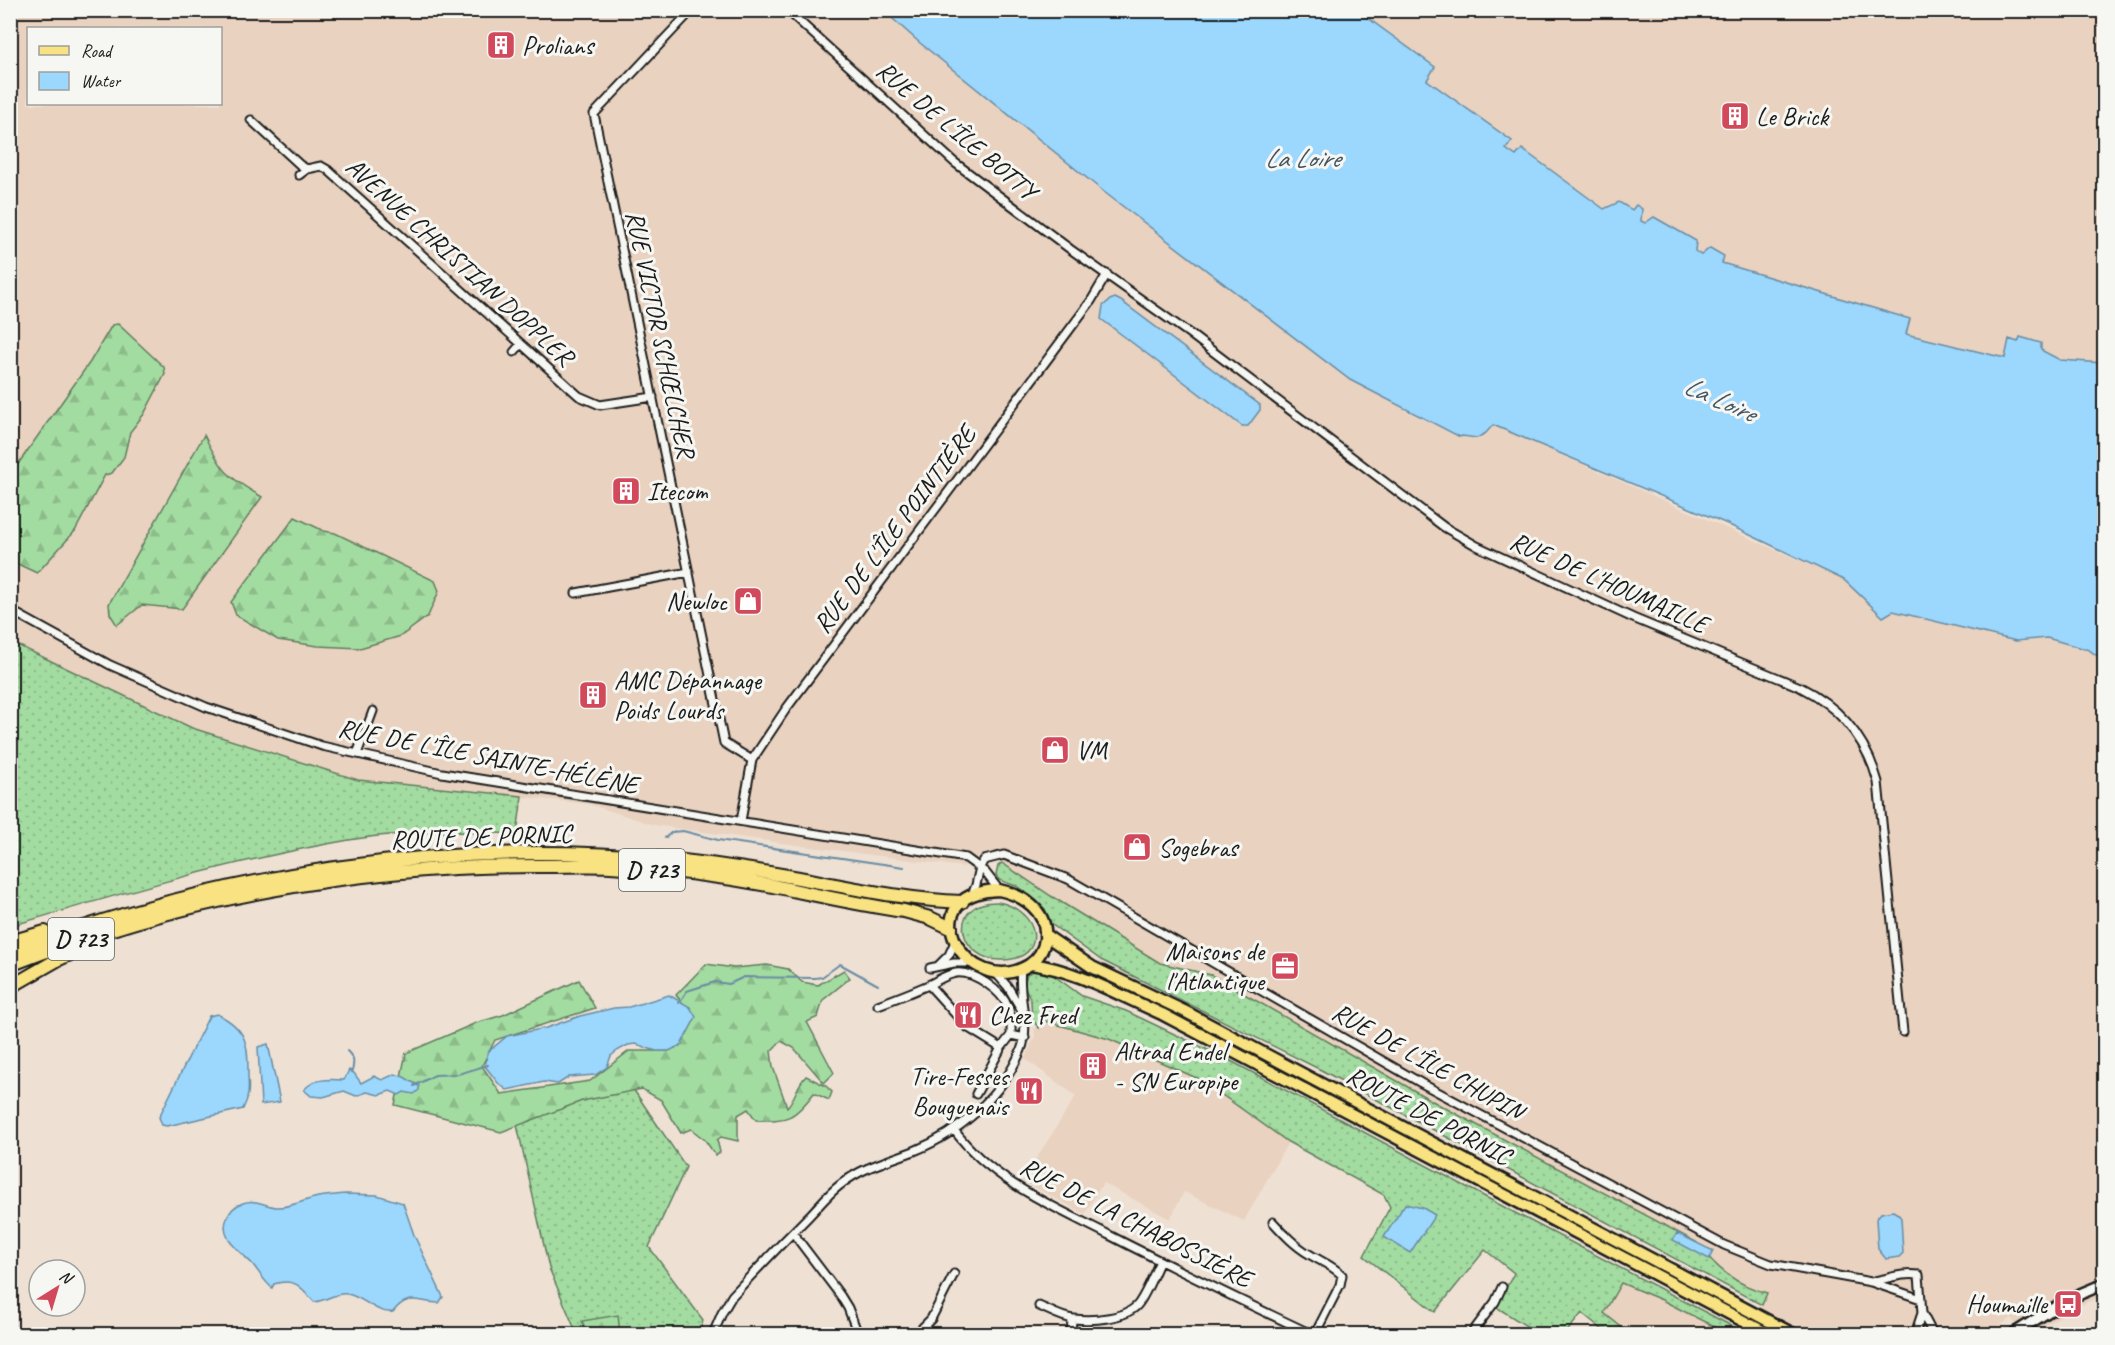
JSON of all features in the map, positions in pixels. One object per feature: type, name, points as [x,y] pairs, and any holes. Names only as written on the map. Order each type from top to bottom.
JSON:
[{"type":"highway","name":"ROUTE DE PORNIC","points":[[10,953],[69,931],[198,894],[279,876],[400,860],[504,854],[597,855],[663,859],[774,874],[880,893],[967,898]]},
{"type":"highway","name":"ROUTE DE PORNIC","points":[[10,965],[53,948],[153,918],[251,894],[402,871],[503,866],[609,866],[706,876],[772,886],[911,913],[930,918],[951,928]]},
{"type":"highway","points":[[10,987],[57,960],[92,944],[141,928],[153,918]]},
{"type":"highway","points":[[10,942],[57,928],[69,931]]},
{"type":"main road","points":[[999,890],[1017,895],[1031,905],[1043,920],[1045,935],[1043,949],[1026,966],[1008,972],[995,972],[973,963],[954,944],[951,928],[953,916],[967,898],[981,892],[999,890]]},
{"type":"main road","name":"ROUTE DE PORNIC","points":[[1045,935],[1092,967],[1184,1011],[1793,1335]]},
{"type":"main road","name":"ROUTE DE PORNIC","points":[[1026,966],[1046,966],[1074,975],[1162,1014],[1768,1335]]},
{"type":"street","name":"RUE VICTOR SCHŒLCHER","points":[[692,10],[594,114],[724,743],[752,760]]},
{"type":"street","name":"RUE DE L'ÎLE BOTTY","points":[[787,10],[954,162],[1107,274]]},
{"type":"street","name":"AVENUE CHRISTIAN DOPPLER","points":[[250,120],[300,165],[307,169],[321,166],[327,170],[579,396],[600,405],[654,397]]},
{"type":"street","points":[[299,175],[307,169]]},
{"type":"street","name":"RUE DE L'ÎLE POINTIÈRE","points":[[741,821],[752,760],[786,710],[1091,301],[1107,274]]},
{"type":"street","name":"RUE DE L'HOUMAILLE","points":[[1107,274],[1452,533],[1633,618],[1800,687],[1818,697],[1844,717],[1867,750],[1878,782],[1903,1032]]},
{"type":"street","points":[[514,352],[521,344]]},
{"type":"street","points":[[576,593],[689,572]]},
{"type":"street","name":"RUE DE L'ÎLE SAINTE-HÉLÈNE","points":[[10,610],[110,665],[206,706],[313,743],[442,773],[966,858],[980,867]]},
{"type":"street","points":[[357,754],[373,711]]},
{"type":"street","name":"RUE DE L'ÎLE CHUPIN","points":[[980,867],[984,861],[1004,855],[1068,879],[1421,1083],[1724,1245],[1771,1264],[1871,1282],[1921,1299],[1919,1275],[1902,1273],[1871,1282]]},
{"type":"street","points":[[980,867],[999,890]]},
{"type":"street","points":[[967,898],[976,885],[980,867]]},
{"type":"street","points":[[939,965],[949,955],[954,944]]},
{"type":"street","points":[[930,968],[939,965],[973,963]]},
{"type":"street","points":[[713,1335],[732,1296],[837,1186],[857,1173],[916,1150],[954,1130],[999,1087],[1015,1062],[1025,1038],[1019,984],[1026,966]]},
{"type":"street","points":[[878,1005],[929,985],[941,977],[958,972],[971,975],[995,990],[1009,1008],[1011,1035],[1001,1048],[976,1094]]},
{"type":"street","points":[[995,972],[1008,987],[1023,1013]]},
{"type":"street","points":[[929,985],[967,1027],[1001,1048]]},
{"type":"street","points":[[1011,1035],[1025,1038]]},
{"type":"street","name":"RUE DE LA CHABOSSIÈRE","points":[[954,1130],[969,1150],[1020,1189],[1160,1261],[1313,1335]]},
{"type":"street","points":[[1273,1222],[1300,1247],[1335,1268],[1342,1275],[1340,1285],[1313,1335]]},
{"type":"street","points":[[793,1233],[840,1295],[848,1308],[858,1335]]},
{"type":"street","points":[[1039,1306],[1072,1319],[1110,1318],[1132,1311],[1139,1304],[1160,1261]]},
{"type":"street","points":[[916,1335],[931,1319],[954,1274]]},
{"type":"street","points":[[2013,1335],[2068,1299],[2104,1284]]},
{"type":"street","points":[[1471,1335],[1495,1302],[1502,1287]]},
{"type":"street","points":[[1915,1335],[1922,1313],[1921,1299]]},
{"type":"street","points":[[1922,1313],[1933,1335]]},
{"type":"street","points":[[1071,1335],[1072,1319]]},
{"type":"street","points":[[1291,1335],[1298,1328]]},
{"type":"shaded area","points":[[11,11],[884,11],[920,43],[1104,192],[1350,380],[1416,416],[1460,437],[1462,435],[1469,438],[1486,433],[1493,425],[1844,580],[1883,616],[1893,611],[2016,641],[2049,639],[2089,650],[2104,661],[2104,1295],[2074,1308],[2030,1334],[2022,1334],[2011,1318],[1988,1334],[1751,1334],[1766,1293],[1750,1289],[1713,1265],[1696,1242],[1436,1103],[1211,975],[1160,963],[1002,863],[979,856],[963,867],[654,825],[589,804],[358,780],[192,728],[11,642]]},
{"type":"shaded area","points":[[1358,11],[2104,11],[2104,363],[2060,360],[2020,337],[2019,342],[2009,340],[2005,358],[1906,334],[1910,319],[1701,255],[1695,251],[1696,240],[1655,217],[1645,223],[1641,221],[1635,206],[1632,210],[1619,202],[1604,209],[1522,149],[1516,156],[1506,149],[1511,141],[1427,80],[1435,67]]},
{"type":"shaded area","points":[[1041,1020],[1109,1039],[1201,1080],[1288,1142],[1244,1221],[1184,1192],[1170,1219],[1103,1183],[1085,1214],[1022,1181],[1076,1096],[1025,1059],[1035,1036],[1034,1028],[1039,1028]]},
{"type":"shaded area","points":[[1621,1283],[1662,1300],[1728,1334],[1630,1334],[1604,1313]]},
{"type":"green space","points":[[118,324],[164,367],[165,374],[144,414],[130,432],[124,457],[112,473],[105,475],[75,531],[37,573],[11,561],[11,474],[90,362],[112,325]]},
{"type":"green space","points":[[204,435],[227,472],[262,497],[182,609],[142,605],[117,625],[110,614],[109,604]]},
{"type":"green space","points":[[295,517],[324,531],[335,533],[435,581],[439,591],[428,616],[401,636],[360,648],[318,646],[278,640],[236,615],[231,602]]},
{"type":"green space","points":[[11,642],[192,728],[358,780],[522,796],[517,834],[433,832],[349,840],[221,867],[11,926]]},
{"type":"green space","points":[[1002,863],[1160,963],[1211,975],[1436,1103],[1696,1242],[1735,1280],[1767,1293],[1762,1305],[1321,1070],[1101,960],[1051,924],[1045,909],[1031,896],[1016,886],[999,880],[996,875],[998,866]]},
{"type":"green space","points":[[998,902],[1023,914],[1034,934],[1033,943],[1028,952],[1018,958],[1003,960],[988,958],[976,952],[968,942],[964,931],[964,920],[970,911],[981,904]]},
{"type":"green space","points":[[706,964],[734,968],[767,965],[788,969],[802,982],[818,985],[844,970],[850,978],[823,1000],[818,1017],[807,1022],[834,1073],[824,1083],[794,1048],[781,1041],[771,1051],[773,1067],[787,1107],[806,1076],[826,1086],[832,1092],[829,1100],[814,1093],[795,1113],[776,1120],[756,1120],[748,1109],[738,1115],[738,1141],[721,1137],[717,1140],[720,1152],[716,1156],[705,1140],[691,1129],[681,1133],[661,1100],[642,1089],[582,1101],[501,1132],[395,1105],[406,1053],[476,1023],[503,1015],[579,980],[595,1008],[495,1040],[482,1066],[501,1094],[590,1081],[629,1051],[668,1051],[681,1045],[695,1018],[676,995]]},
{"type":"green space","points":[[1038,969],[1046,970],[1082,996],[1126,1011],[1229,1060],[1747,1334],[1728,1334],[1662,1300],[1621,1283],[1604,1313],[1630,1334],[1608,1334],[1582,1313],[1565,1334],[1539,1334],[1496,1307],[1514,1273],[1485,1250],[1435,1312],[1364,1256],[1390,1207],[1384,1195],[1288,1142],[1201,1080],[1109,1039],[1041,1020],[1039,1028],[1032,1020],[1031,1001],[1024,985],[1027,974]]},
{"type":"green space","points":[[629,1083],[686,1167],[649,1247],[703,1320],[700,1334],[577,1334],[549,1268],[517,1125]]},
{"type":"green space","points":[[618,1315],[620,1334],[588,1334],[582,1321]]},
{"type":"water","name":"La Loire","points":[[884,11],[1358,11],[1435,67],[1427,80],[1512,141],[1506,149],[1516,156],[1522,149],[1604,209],[1619,202],[1632,210],[1636,205],[1642,209],[1641,221],[1645,223],[1654,217],[1696,241],[1695,251],[1701,255],[1710,248],[1724,256],[1722,263],[1910,319],[1906,334],[2005,358],[2009,339],[2018,342],[2020,337],[2041,343],[2041,350],[2060,360],[2104,363],[2104,661],[2089,650],[2047,638],[2016,641],[1893,611],[1883,617],[1844,580],[1725,523],[1493,425],[1477,438],[1460,437],[1350,380],[1104,192],[920,43]]},
{"type":"water","points":[[1115,298],[1260,405],[1260,410],[1248,426],[1242,426],[1101,319],[1103,306]]},
{"type":"water","points":[[669,995],[690,1007],[696,1017],[681,1045],[669,1051],[656,1051],[636,1044],[628,1045],[611,1056],[607,1067],[595,1075],[569,1077],[558,1084],[544,1082],[507,1090],[498,1083],[485,1066],[488,1052],[507,1036],[546,1028],[580,1016],[629,1007]]},
{"type":"water","points":[[217,1014],[235,1026],[244,1039],[248,1055],[248,1089],[243,1109],[167,1126],[162,1125],[159,1117],[209,1016]]},
{"type":"water","points":[[268,1044],[280,1102],[261,1105],[258,1047]]},
{"type":"water","points":[[349,1070],[361,1083],[374,1076],[382,1080],[395,1074],[419,1086],[419,1090],[414,1094],[404,1092],[399,1095],[390,1091],[379,1095],[367,1092],[356,1096],[344,1091],[323,1097],[311,1096],[304,1090],[317,1081],[344,1080]]},
{"type":"water","points":[[346,1194],[377,1195],[403,1203],[414,1235],[443,1297],[439,1303],[413,1300],[403,1302],[393,1312],[387,1312],[347,1294],[339,1294],[314,1302],[301,1288],[292,1283],[281,1282],[274,1284],[272,1288],[233,1245],[226,1233],[228,1215],[235,1207],[243,1203],[257,1202],[283,1207],[318,1197]]},
{"type":"water","points":[[1405,1204],[1423,1208],[1435,1215],[1410,1253],[1384,1237]]},
{"type":"water","points":[[1893,1211],[1901,1218],[1903,1253],[1899,1257],[1886,1259],[1878,1249],[1876,1219],[1881,1213]]},
{"type":"water","points":[[1677,1233],[1713,1251],[1709,1259],[1673,1240]]},
{"type":"waterway","points":[[665,838],[672,832],[683,831],[718,840],[904,867]]},
{"type":"waterway","points":[[679,1003],[687,991],[715,982],[729,984],[744,977],[822,977],[840,964],[878,985]]},
{"type":"waterway","points":[[347,1051],[353,1061],[352,1072]]},
{"type":"waterway","points":[[414,1086],[435,1075],[458,1074],[488,1065]]},
{"type":"place","name":"Prolians","points":[[501,45]]},
{"type":"place","name":"Le Brick","points":[[1735,116]]},
{"type":"place","name":"Itecom","points":[[626,491]]},
{"type":"place","name":"Newloc","points":[[748,601]]},
{"type":"place","name":"AMC Dépannage Poids Lourds","points":[[593,695]]},
{"type":"place","name":"VM","points":[[1055,750]]},
{"type":"place","name":"Sogebras","points":[[1137,847]]},
{"type":"place","name":"Maisons de l'Atlantique","points":[[1285,966]]},
{"type":"place","name":"Chez Fred","points":[[968,1015]]},
{"type":"place","name":"Altrad Endel - SN Europipe","points":[[1093,1066]]},
{"type":"place","name":"Tire-Fesses Bouguenais","points":[[1029,1091]]},
{"type":"place","name":"Houmaille","points":[[2068,1304]]}]
